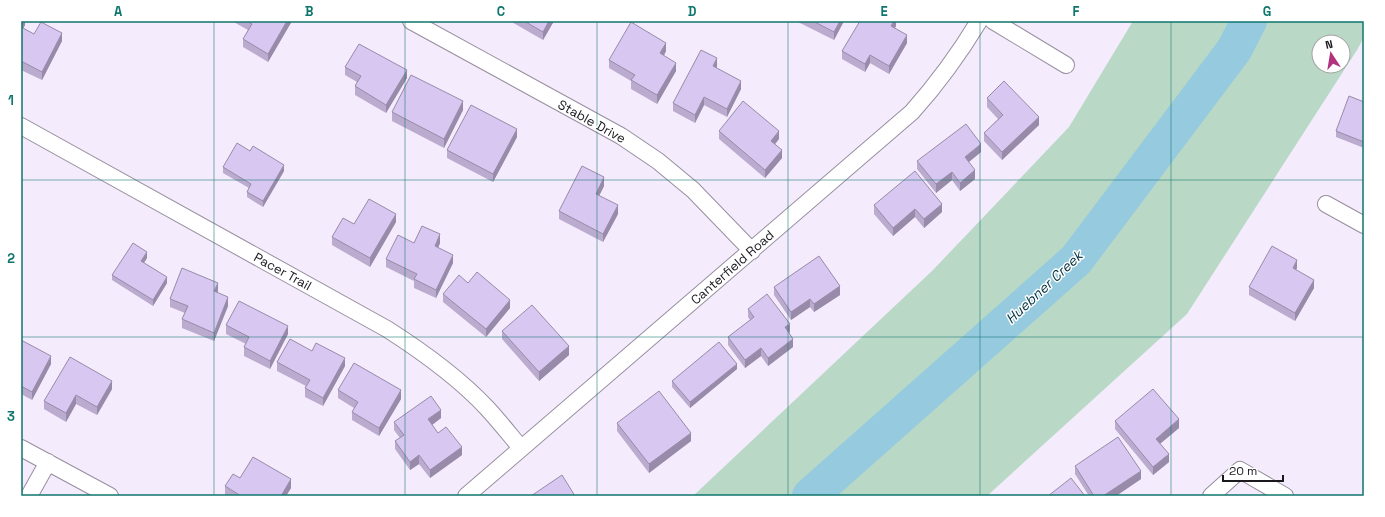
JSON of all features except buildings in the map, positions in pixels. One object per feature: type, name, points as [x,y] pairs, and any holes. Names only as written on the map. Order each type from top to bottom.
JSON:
[{"type":"street","name":"Stable Drive","points":[[411,21],[621,136],[652,157],[693,190],[752,251]]},
{"type":"street","name":"Canterfield Road","points":[[466,496],[912,112],[935,87],[979,21]]},
{"type":"street","points":[[993,21],[1066,65]]},
{"type":"street","name":"Pacer Trail","points":[[21,126],[387,329],[452,375],[487,408],[521,448]]},
{"type":"street","points":[[1326,204],[1364,225]]},
{"type":"street","points":[[21,448],[110,496]]},
{"type":"street","points":[[29,496],[48,462]]},
{"type":"street","points":[[1211,496],[1240,470],[1285,496]]},
{"type":"green space","points":[[1133,21],[1364,21],[1364,37],[1351,59],[1351,34],[1311,34],[1311,74],[1342,74],[1187,314],[987,496],[693,496],[933,270],[1069,127]]},
{"type":"waterway","name":"Huebner Creek","points":[[810,496],[1076,260],[1234,50],[1249,21]]}]
